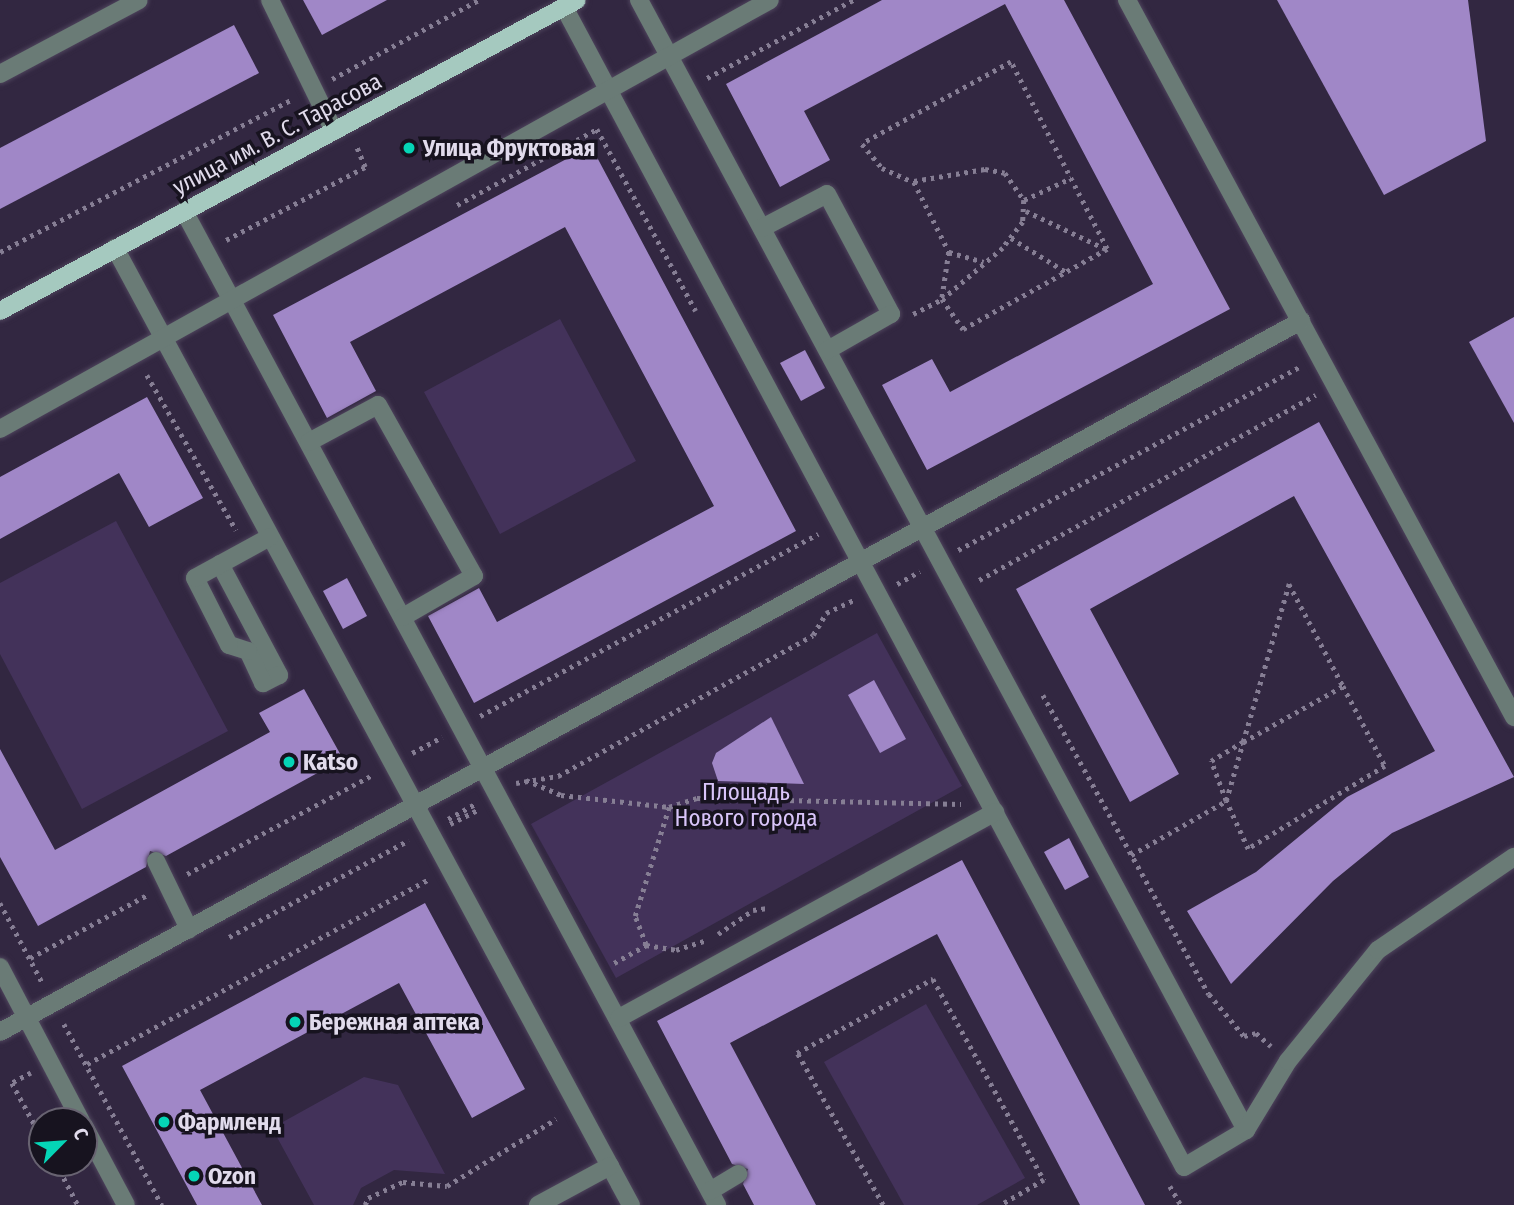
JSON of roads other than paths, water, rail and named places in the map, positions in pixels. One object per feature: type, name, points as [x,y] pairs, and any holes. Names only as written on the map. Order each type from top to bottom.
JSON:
[{"type":"main road","name":"улица им. В. С. Тарасова","points":[[0,310],[570,4]]},
{"type":"lane","points":[[0,74],[139,0]]},
{"type":"lane","points":[[270,0],[313,89],[340,128]]},
{"type":"lane","points":[[639,0],[1246,1130]]},
{"type":"lane","points":[[0,429],[770,0]]},
{"type":"lane","points":[[1127,0],[1514,717]]},
{"type":"lane","points":[[570,4],[608,89],[1184,1167],[1246,1130],[1288,1062],[1378,950],[1514,857]]},
{"type":"lane","points":[[762,229],[827,194],[834,206],[891,314],[828,350]]},
{"type":"lane","points":[[184,211],[483,767],[501,793],[713,1198],[738,1174]]},
{"type":"lane","points":[[115,248],[631,1205]]},
{"type":"lane","points":[[0,1032],[1301,321]]},
{"type":"lane","points":[[309,442],[379,405],[474,576],[403,617]]},
{"type":"lane","points":[[220,564],[279,675],[263,682],[248,651],[229,645],[195,578],[220,564],[270,537]]},
{"type":"lane","points":[[619,1018],[995,812]]},
{"type":"lane","points":[[156,861],[189,929]]},
{"type":"lane","points":[[0,967],[74,1107]]},
{"type":"lane","points":[[98,1152],[126,1205]]},
{"type":"lane","points":[[538,1205],[610,1166]]},
{"type":"place","name":"Улица Фруктовая","points":[[409,148]]},
{"type":"place","name":"Katso","points":[[289,762]]},
{"type":"place","name":"Бережная аптека","points":[[295,1022]]},
{"type":"place","name":"Фармленд","points":[[164,1122]]},
{"type":"place","name":"Ozon","points":[[194,1176]]},
{"type":"park label","name":"Площадь Нового города","points":[[746,805]]}]
